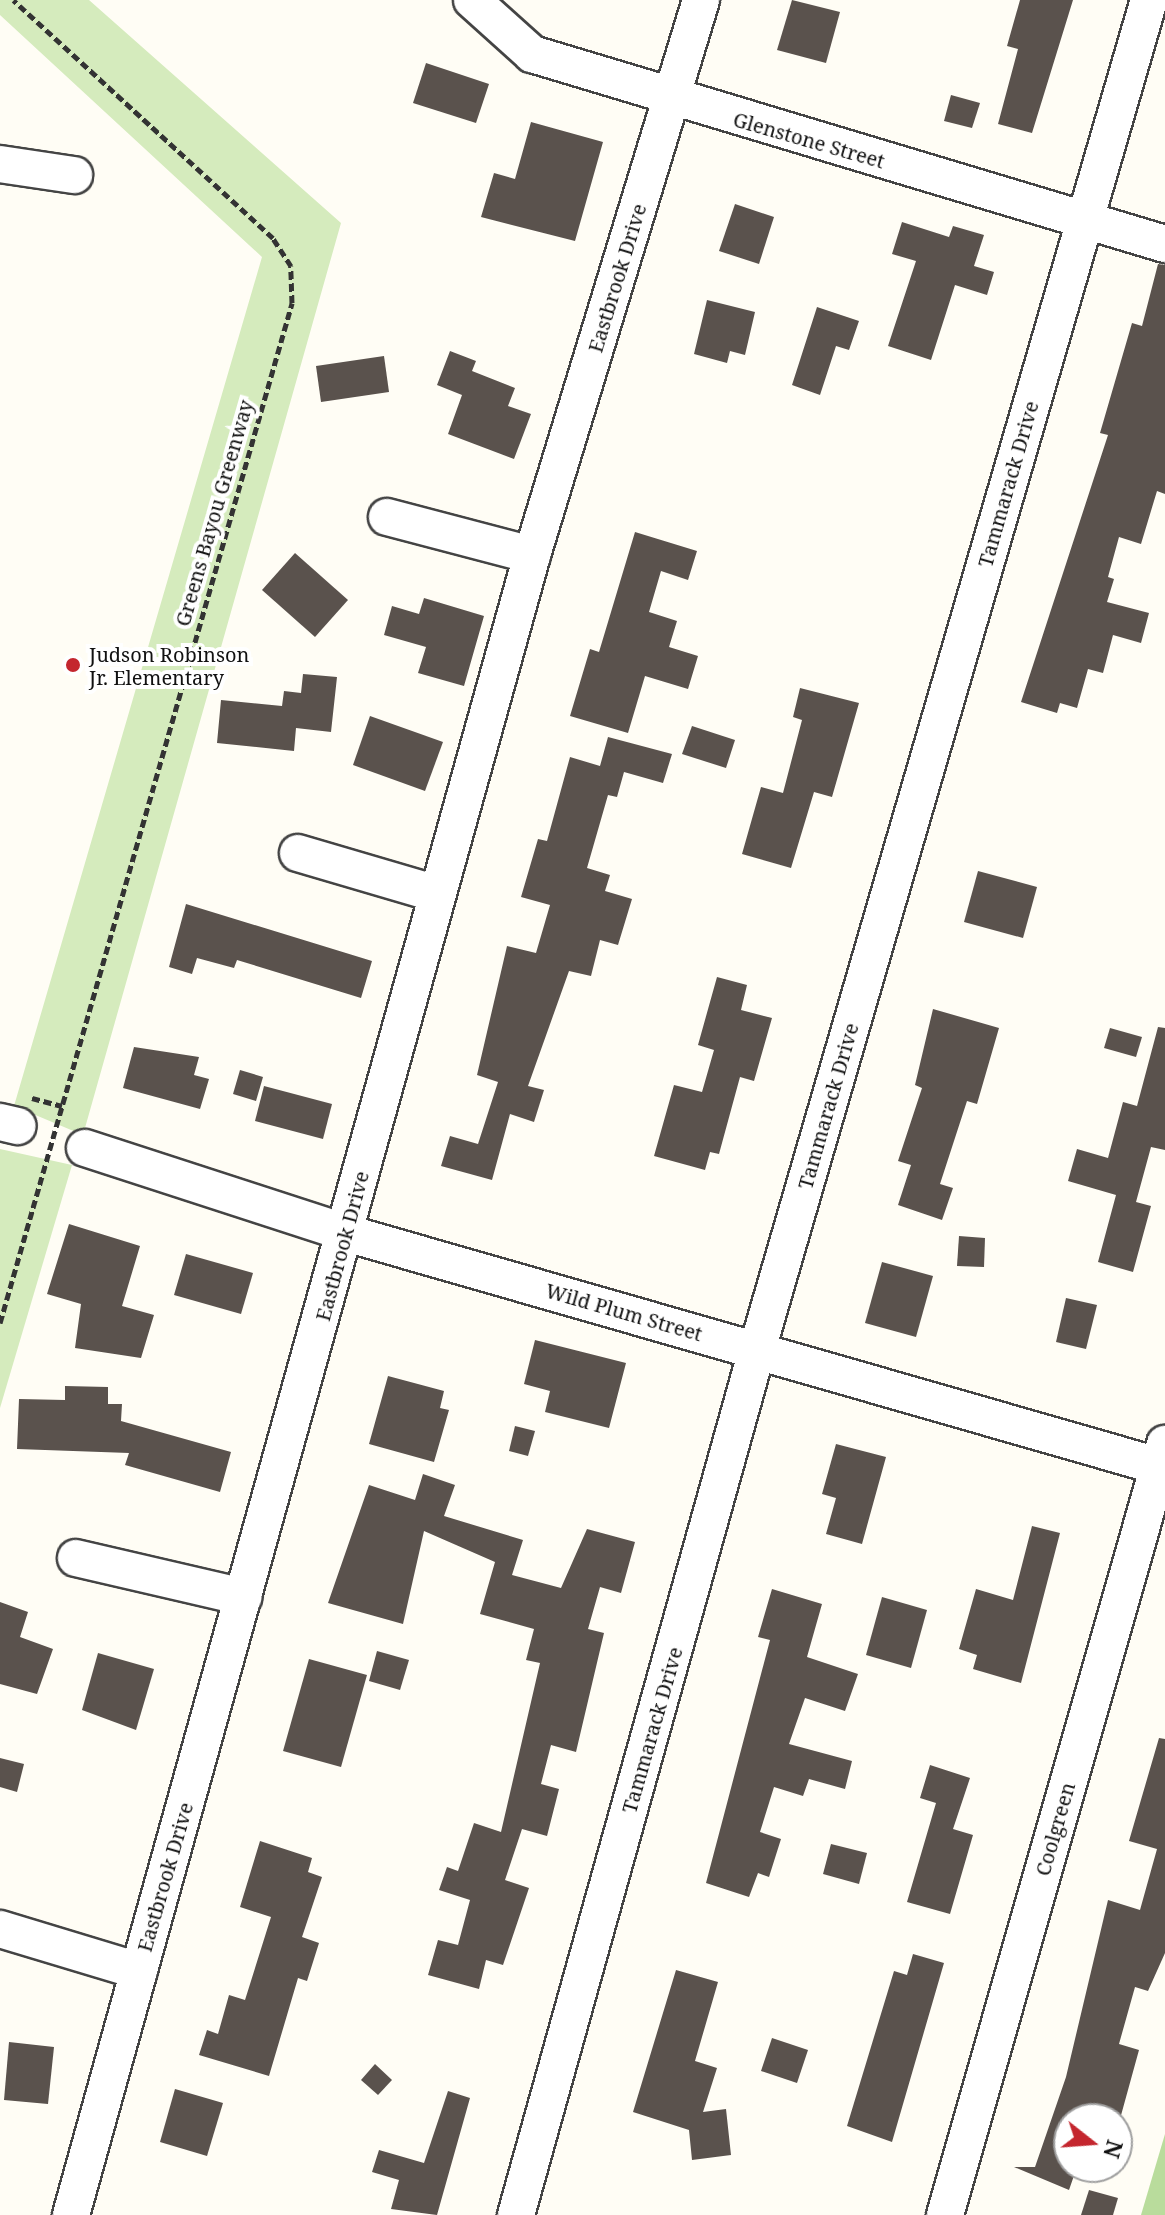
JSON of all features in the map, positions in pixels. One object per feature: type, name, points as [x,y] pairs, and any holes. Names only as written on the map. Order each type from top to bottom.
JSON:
[{"type":"street","name":"Glenstone Street","points":[[472,0],[532,54],[672,99],[1165,244]]},
{"type":"street","name":"Eastbrook Drive","points":[[71,2215],[532,555],[701,0]]},
{"type":"street","name":"Tammarack Drive","points":[[516,2215],[757,1350],[1149,0]]},
{"type":"street","points":[[0,164],[74,175]]},
{"type":"street","points":[[387,517],[532,555]]},
{"type":"street","points":[[298,853],[437,894]]},
{"type":"street","name":"Wild Plum Street","points":[[69,1143],[346,1233],[757,1350],[1163,1459]]},
{"type":"street","name":"Coolgreen","points":[[945,2215],[1163,1459]]},
{"type":"street","points":[[76,1558],[244,1597]]},
{"type":"street","name":"Eastbrook Drive","points":[[0,1929],[139,1971]]},
{"type":"path","name":"Greens Bayou Greenway","points":[[0,1323],[69,1143],[292,303],[291,279],[273,238],[13,0]]},
{"type":"path","points":[[9,1124],[69,1143]]},
{"type":"green space","points":[[0,0],[89,0],[341,223],[83,1135],[14,1106],[262,257],[0,15]]},
{"type":"green space","points":[[0,1149],[72,1165],[0,1408]]},
{"type":"green space","points":[[1165,2134],[1165,2215],[1141,2215]]},
{"type":"building","points":[[792,0],[840,12],[826,63],[777,50]]},
{"type":"building","points":[[1020,0],[1073,0],[1032,133],[998,124],[1018,49],[1007,46]]},
{"type":"building","points":[[426,63],[489,84],[476,123],[413,103]]},
{"type":"building","points":[[951,95],[980,103],[972,128],[944,121]]},
{"type":"building","points":[[531,122],[603,142],[575,241],[481,217],[494,173],[515,179]]},
{"type":"building","points":[[735,204],[774,217],[759,264],[719,251]]},
{"type":"building","points":[[902,222],[949,237],[953,226],[984,235],[974,266],[994,272],[987,295],[955,285],[931,360],[888,346],[916,261],[892,254]]},
{"type":"building","points":[[1158,264],[1165,265],[1165,494],[1157,491],[1141,544],[1119,537],[1108,577],[1114,579],[1107,602],[1149,613],[1141,643],[1113,635],[1103,673],[1088,669],[1077,708],[1060,703],[1057,713],[1021,702],[1108,435],[1100,433],[1132,323],[1142,326]]},
{"type":"building","points":[[707,300],[755,312],[745,355],[730,351],[727,363],[694,354]]},
{"type":"building","points":[[817,307],[859,321],[849,350],[836,346],[820,395],[792,385]]},
{"type":"building","points":[[450,351],[476,361],[472,371],[515,388],[508,406],[531,414],[514,459],[448,434],[462,395],[437,385]]},
{"type":"building","points":[[384,356],[389,392],[321,402],[316,366]]},
{"type":"building","points":[[635,532],[697,551],[688,580],[661,571],[649,612],[677,621],[669,647],[698,656],[688,689],[645,676],[628,733],[570,716],[590,649],[599,652]]},
{"type":"building","points":[[295,553],[348,600],[315,637],[262,590]]},
{"type":"building","points":[[424,598],[484,616],[464,686],[418,673],[426,647],[384,635],[392,606],[419,614]]},
{"type":"building","points":[[303,674],[337,677],[331,732],[296,728],[294,751],[217,743],[221,700],[282,706],[284,691],[301,693]]},
{"type":"building","points":[[800,688],[859,703],[832,797],[814,792],[791,868],[742,854],[761,787],[783,793],[802,720],[793,717]]},
{"type":"building","points":[[370,716],[443,742],[425,791],[353,765]]},
{"type":"building","points":[[692,726],[735,740],[726,768],[682,754]]},
{"type":"building","points":[[608,737],[672,754],[663,783],[624,772],[617,797],[608,795],[587,868],[610,875],[605,891],[632,899],[618,945],[600,940],[591,976],[569,971],[528,1086],[544,1090],[534,1122],[510,1114],[492,1180],[441,1166],[450,1136],[478,1144],[498,1082],[477,1075],[507,946],[536,953],[550,905],[521,897],[538,839],[547,841],[570,757],[600,766]]},
{"type":"building","points":[[978,871],[1037,887],[1023,938],[964,922]]},
{"type":"building","points":[[186,904],[372,961],[361,998],[237,960],[234,968],[197,958],[192,974],[169,967]]},
{"type":"building","points":[[717,977],[747,985],[741,1010],[772,1018],[754,1081],[740,1077],[719,1154],[710,1152],[705,1170],[654,1156],[674,1085],[702,1092],[714,1050],[698,1045]]},
{"type":"building","points":[[933,1009],[999,1028],[977,1104],[967,1101],[940,1184],[953,1188],[942,1220],[898,1205],[911,1165],[898,1161],[922,1088],[915,1085]]},
{"type":"building","points":[[1158,1027],[1165,1028],[1165,1150],[1151,1147],[1136,1202],[1151,1206],[1133,1272],[1098,1262],[1116,1195],[1068,1181],[1077,1149],[1108,1158],[1123,1102],[1137,1106]]},
{"type":"building","points":[[1110,1028],[1142,1037],[1136,1057],[1104,1048]]},
{"type":"building","points":[[134,1047],[199,1057],[194,1075],[209,1079],[200,1109],[123,1088]]},
{"type":"building","points":[[240,1070],[263,1077],[256,1101],[233,1094]]},
{"type":"building","points":[[264,1086],[332,1104],[323,1139],[255,1121]]},
{"type":"building","points":[[69,1224],[140,1246],[122,1306],[154,1315],[141,1358],[75,1348],[81,1304],[47,1294]]},
{"type":"building","points":[[959,1236],[985,1238],[984,1267],[957,1266]]},
{"type":"building","points":[[186,1254],[253,1273],[241,1314],[174,1295]]},
{"type":"building","points":[[882,1262],[933,1276],[916,1337],[865,1323]]},
{"type":"building","points":[[1066,1298],[1097,1305],[1086,1349],[1056,1342]]},
{"type":"building","points":[[535,1340],[626,1363],[609,1428],[545,1412],[550,1391],[524,1384]]},
{"type":"building","points":[[388,1376],[444,1391],[440,1408],[449,1410],[434,1462],[369,1444]]},
{"type":"building","points":[[65,1386],[108,1387],[108,1404],[122,1404],[121,1421],[231,1452],[220,1492],[125,1465],[129,1453],[17,1449],[19,1399],[65,1400]]},
{"type":"building","points":[[515,1426],[535,1431],[528,1456],[509,1451]]},
{"type":"building","points":[[836,1444],[886,1457],[862,1544],[826,1534],[836,1498],[822,1494]]},
{"type":"building","points":[[423,1474],[455,1485],[444,1516],[523,1540],[512,1575],[561,1588],[587,1529],[635,1542],[621,1593],[600,1587],[588,1629],[604,1633],[576,1752],[551,1745],[541,1784],[559,1789],[547,1836],[522,1829],[505,1880],[529,1888],[503,1965],[486,1960],[479,1989],[428,1975],[438,1940],[458,1945],[470,1900],[439,1890],[447,1867],[458,1871],[474,1823],[501,1832],[540,1663],[526,1660],[534,1629],[480,1614],[495,1562],[424,1531],[403,1624],[328,1603],[369,1485],[415,1500]]},
{"type":"building","points":[[1032,1526],[1060,1533],[1021,1683],[973,1669],[977,1655],[959,1649],[976,1589],[1013,1600]]},
{"type":"building","points":[[772,1589],[822,1604],[807,1657],[858,1674],[845,1711],[805,1698],[789,1744],[852,1761],[845,1789],[809,1779],[803,1796],[774,1787],[760,1832],[781,1839],[769,1877],[758,1873],[749,1897],[706,1883],[770,1640],[758,1637]]},
{"type":"building","points":[[882,1597],[927,1610],[911,1668],[866,1655]]},
{"type":"building","points":[[0,1602],[28,1612],[20,1637],[53,1649],[37,1694],[0,1684]]},
{"type":"building","points":[[377,1651],[409,1660],[400,1690],[369,1681]]},
{"type":"building","points":[[98,1653],[154,1669],[136,1730],[82,1710]]},
{"type":"building","points":[[309,1659],[367,1675],[341,1767],[283,1751]]},
{"type":"building","points":[[1159,1738],[1165,1739],[1165,1953],[1148,1991],[1135,1987],[1119,2044],[1139,2050],[1124,2103],[1057,2103],[1108,1900],[1140,1910],[1157,1849],[1129,1841]]},
{"type":"building","points":[[0,1758],[24,1764],[17,1792],[0,1787]]},
{"type":"building","points":[[930,1765],[970,1778],[953,1829],[973,1835],[950,1914],[907,1902],[936,1803],[920,1798]]},
{"type":"building","points":[[260,1841],[312,1858],[308,1872],[322,1877],[302,1937],[319,1943],[307,1981],[298,1978],[269,2076],[199,2055],[207,2030],[218,2034],[229,1995],[245,2000],[271,1917],[240,1907]]},
{"type":"building","points":[[831,1844],[867,1853],[859,1884],[823,1874]]},
{"type":"building","points":[[913,1954],[944,1963],[892,2142],[847,2126],[894,1971],[907,1975]]},
{"type":"building","points":[[676,1970],[718,1982],[695,2061],[717,2068],[703,2112],[726,2109],[731,2155],[692,2160],[689,2130],[633,2112]]},
{"type":"building","points":[[772,2038],[808,2050],[797,2083],[761,2071]]},
{"type":"building","points":[[9,2042],[54,2047],[48,2104],[4,2100]]},
{"type":"building","points":[[375,2064],[392,2080],[378,2095],[361,2080]]},
{"type":"building","points":[[175,2089],[223,2103],[207,2156],[160,2142]]},
{"type":"building","points":[[448,2091],[470,2098],[437,2215],[391,2209],[399,2180],[372,2172],[379,2150],[424,2163]]},
{"type":"building","points":[[1053,2115],[1053,2183],[1071,2183],[1069,2190],[1014,2167],[1035,2167]]},
{"type":"building","points":[[1089,2190],[1118,2198],[1113,2215],[1081,2215]]},
{"type":"place","name":"Judson Robinson Jr. Elementary","points":[[73,665]]}]
